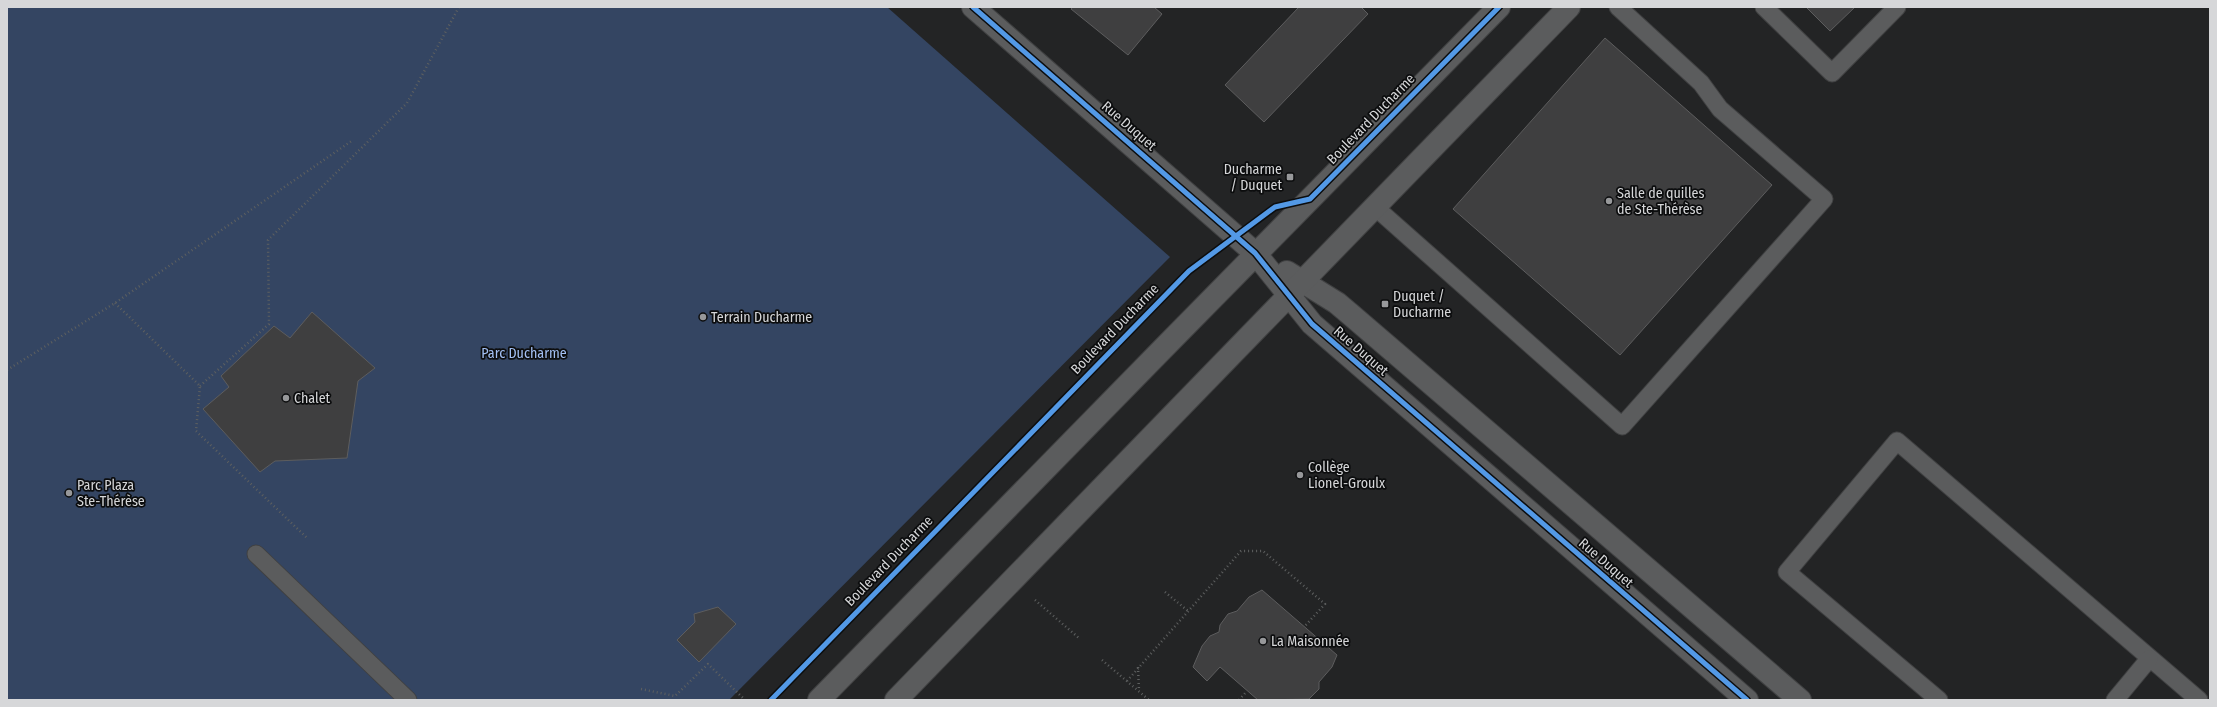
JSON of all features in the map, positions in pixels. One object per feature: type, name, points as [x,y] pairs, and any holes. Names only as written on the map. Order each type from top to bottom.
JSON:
[{"type":"street","name":"Rue Duquet","points":[[973,7],[1295,288],[1337,303],[1800,700]]},
{"type":"street","name":"Boulevard Ducharme","points":[[819,700],[1255,253],[1301,209],[1499,7]]},
{"type":"street","points":[[896,700],[1569,7]]},
{"type":"street","name":"Rue Duquet","points":[[1295,288],[1312,324],[1747,700]]},
{"type":"lane","points":[[1374,207],[1622,426],[1824,199],[1720,109],[1701,83],[1618,7]]},
{"type":"lane","points":[[1764,7],[1832,73],[1897,7]]},
{"type":"lane","points":[[1939,700],[1787,572],[1897,441],[2149,659],[2199,700]]},
{"type":"lane","points":[[256,554],[408,700]]},
{"type":"lane","points":[[2115,700],[2149,659]]},
{"type":"path","points":[[308,539],[196,431],[200,386],[270,324],[268,240],[407,103],[459,7]]},
{"type":"path","points":[[7,370],[115,303],[353,140]]},
{"type":"path","points":[[115,303],[200,386]]},
{"type":"path","points":[[1127,681],[1241,551],[1263,551],[1325,604],[1304,627]]},
{"type":"path","points":[[1165,592],[1188,611]]},
{"type":"path","points":[[1035,600],[1080,639]]},
{"type":"path","points":[[1102,660],[1149,700]]},
{"type":"path","points":[[641,689],[675,696],[708,664],[745,700]]},
{"type":"path","points":[[1138,667],[1139,691]]},
{"type":"path","points":[[1239,700],[1247,691]]},
{"type":"green space","name":"Parc Ducharme","points":[[7,7],[887,7],[1170,257],[729,700],[7,700]]},
{"type":"building","points":[[1073,7],[1154,7],[1162,14],[1128,55],[1071,9]]},
{"type":"building","points":[[1299,7],[1361,7],[1368,14],[1264,122],[1225,85]]},
{"type":"building","points":[[1806,7],[1855,7],[1830,31]]},
{"type":"building","name":"Salle de quilles de Ste-Thérèse","points":[[1605,38],[1772,185],[1620,355],[1453,209]]},
{"type":"building","name":"Chalet","points":[[312,312],[375,368],[358,381],[347,458],[275,461],[260,472],[203,409],[229,387],[221,376],[274,326],[290,338]]},
{"type":"building","name":"La Maisonnée","points":[[1262,590],[1337,655],[1332,667],[1319,682],[1319,689],[1309,699],[1258,700],[1220,667],[1207,681],[1193,667],[1202,646],[1210,636],[1219,632],[1220,625],[1228,614],[1237,611],[1249,597]]},
{"type":"building","points":[[718,607],[736,624],[699,662],[677,640],[695,622],[694,614]]},
{"type":"cycle path","points":[[973,7],[1255,253],[1312,324],[1747,700]]},
{"type":"cycle path","points":[[771,700],[1189,271],[1275,207],[1310,199],[1499,7]]},
{"type":"place","name":"Ducharme / Duquet","points":[[1290,177]]},
{"type":"place","name":"Salle de quilles de Ste-Thérèse","points":[[1609,201]]},
{"type":"place","name":"Duquet / Ducharme","points":[[1385,304]]},
{"type":"place","name":"Terrain Ducharme","points":[[703,317]]},
{"type":"place","name":"Chalet","points":[[286,398]]},
{"type":"place","name":"Collège Lionel-Groulx","points":[[1300,475]]},
{"type":"place","name":"Parc Plaza Ste-Thérèse","points":[[69,493]]},
{"type":"place","name":"La Maisonnée","points":[[1263,641]]}]
